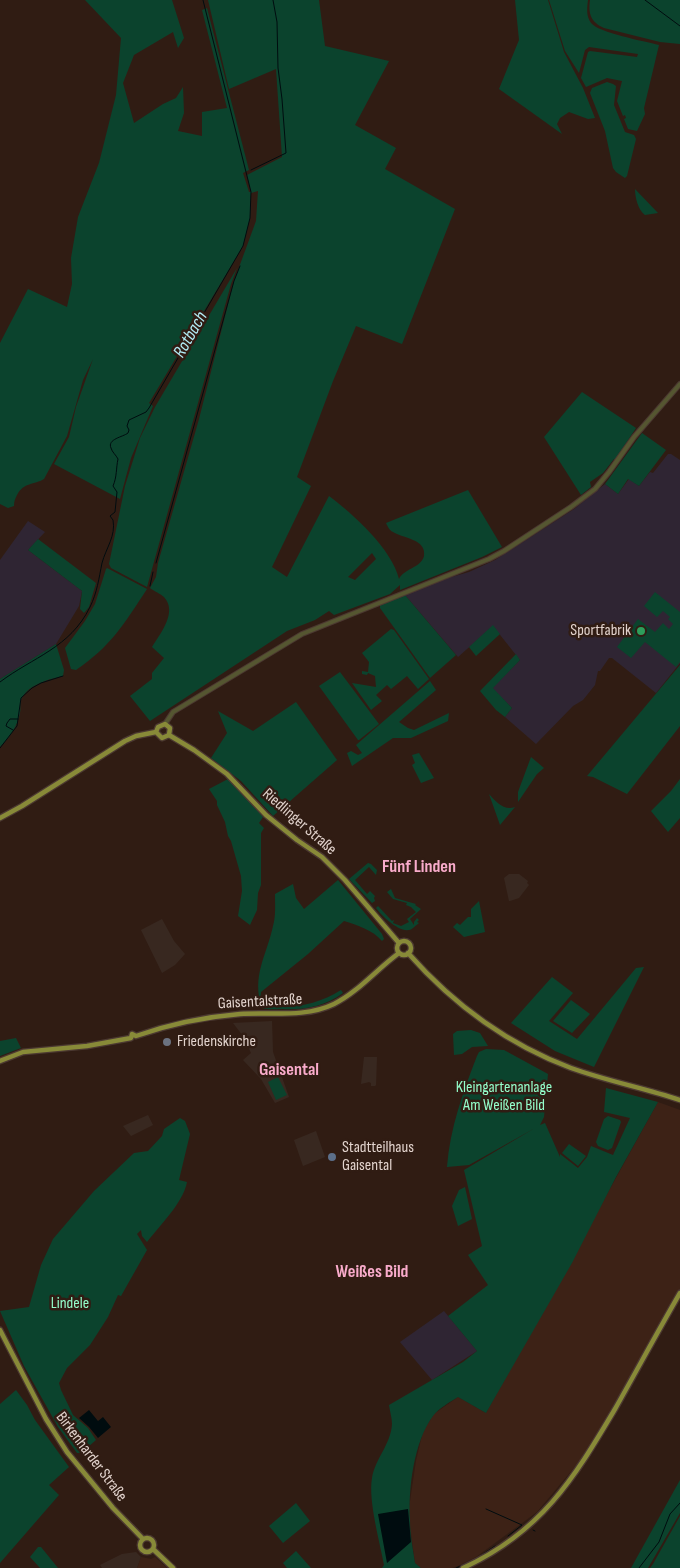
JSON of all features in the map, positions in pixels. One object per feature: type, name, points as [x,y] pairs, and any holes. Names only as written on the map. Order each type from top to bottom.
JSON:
[{"type":"main road","name":"Riedlinger Straße","points":[[156,732],[158,727],[165,724]]},
{"type":"main road","points":[[165,724],[170,728],[169,735]]},
{"type":"main road","name":"Riedlinger Straße","points":[[156,732],[162,738],[169,735],[194,750],[227,774],[266,814],[297,840],[322,857],[345,880],[399,943]]},
{"type":"main road","name":"Riedlinger Straße","points":[[0,818],[125,741],[136,736],[156,732]]},
{"type":"main road","points":[[403,941],[409,944],[410,949],[408,953],[405,955],[399,953],[397,949],[399,943],[403,941]]},
{"type":"main road","name":"Gaisentalstraße","points":[[0,1061],[23,1052],[87,1046],[133,1037],[166,1026],[202,1019],[247,1014],[306,1013],[318,1010],[346,997],[399,953]]},
{"type":"main road","points":[[408,953],[449,995],[477,1018],[514,1042],[571,1068],[680,1100]]},
{"type":"main road","points":[[463,1568],[494,1552],[518,1535],[542,1513],[570,1481],[596,1441],[680,1293]]},
{"type":"main road","name":"Birkenharder Straße","points":[[0,1330],[46,1418],[68,1452],[113,1508],[143,1539]]},
{"type":"main road","name":"Birkenharder Straße","points":[[150,1538],[153,1540],[155,1544],[153,1549],[148,1552],[142,1550],[140,1544],[143,1539],[150,1538]]},
{"type":"main road","name":"Birkenharder Straße","points":[[153,1549],[173,1568]]},
{"type":"street","points":[[165,724],[173,712],[310,630],[489,559],[504,551],[589,494],[609,472],[628,444],[680,384]]},
{"type":"shaded area","points":[[668,454],[680,460],[680,663],[656,693],[612,658],[609,658],[600,671],[598,671],[595,685],[583,700],[573,706],[536,744],[505,717],[512,708],[492,688],[520,660],[493,626],[458,657],[405,595],[469,572],[495,560],[574,509],[605,484],[618,494],[629,479],[639,486],[650,472],[653,473]]},
{"type":"shaded area","points":[[28,521],[45,532],[28,550],[82,591],[79,606],[56,644],[0,679],[0,560]]},
{"type":"shaded area","points":[[509,874],[519,874],[528,881],[529,885],[519,898],[510,901],[504,878]]},
{"type":"shaded area","points":[[162,919],[174,941],[185,954],[175,965],[162,973],[141,930]]},
{"type":"shaded area","points":[[272,1021],[273,1052],[289,1097],[275,1103],[261,1079],[243,1060],[251,1053],[243,1036],[233,1023]]},
{"type":"shaded area","points":[[364,1057],[377,1057],[375,1086],[371,1086],[369,1082],[361,1084]]},
{"type":"shaded area","points":[[658,1102],[680,1110],[680,1293],[589,1450],[537,1512],[476,1557],[458,1566],[452,1568],[421,1568],[415,1563],[409,1508],[416,1461],[423,1431],[434,1414],[458,1397],[486,1413]]},
{"type":"shaded area","points":[[148,1115],[153,1125],[131,1136],[123,1126]]},
{"type":"shaded area","points":[[316,1131],[325,1157],[303,1166],[294,1140]]},
{"type":"shaded area","points":[[444,1311],[477,1351],[432,1380],[400,1342]]},
{"type":"shaded area","points":[[89,1410],[98,1421],[103,1417],[111,1427],[98,1438],[79,1418]]},
{"type":"shaded area","points":[[408,1509],[411,1542],[387,1563],[378,1514]]},
{"type":"shaded area","points":[[136,1552],[141,1557],[137,1568],[102,1568],[100,1565],[122,1554]]},
{"type":"shaded area","points":[[141,1557],[151,1559],[155,1557],[167,1568],[137,1568]]},
{"type":"green space","points":[[85,0],[172,0],[184,38],[178,48],[173,32],[134,55],[123,83],[134,123],[176,98],[183,87],[184,113],[178,131],[202,136],[202,112],[227,108],[202,10],[207,8],[249,170],[243,173],[249,192],[251,192],[247,175],[282,157],[276,69],[229,89],[208,0],[319,0],[325,46],[389,61],[355,125],[396,148],[385,169],[455,209],[402,344],[356,326],[297,477],[311,486],[272,567],[287,577],[329,496],[360,522],[380,544],[395,568],[399,579],[422,560],[424,550],[422,546],[413,540],[392,531],[386,523],[468,490],[502,547],[400,590],[400,585],[390,594],[334,615],[329,611],[315,620],[287,631],[150,721],[130,696],[152,679],[152,673],[164,658],[152,647],[166,623],[169,609],[168,603],[164,597],[150,588],[156,577],[158,563],[199,419],[234,281],[256,221],[258,191],[251,193],[250,218],[243,246],[149,403],[153,406],[131,458],[120,499],[54,464],[69,437],[76,407],[93,359],[83,380],[67,436],[44,479],[23,488],[16,496],[14,506],[8,508],[0,504],[0,343],[28,289],[67,307],[72,284],[71,258],[78,217],[99,163],[116,95],[121,38]],"holes":[[[372,553],[376,559],[355,580],[348,577]]]},
{"type":"green space","points":[[515,0],[548,0],[564,52],[583,88],[595,118],[588,119],[569,112],[560,118],[557,124],[562,134],[499,89],[519,40]]},
{"type":"green space","points":[[549,0],[588,0],[588,18],[596,27],[659,45],[644,108],[645,114],[637,131],[628,129],[624,119],[626,118],[625,115],[623,116],[617,101],[622,81],[607,78],[586,87],[581,78],[588,52],[590,51],[637,57],[638,54],[589,47],[585,50],[579,73],[565,51]]},
{"type":"green space","points":[[590,0],[680,0],[680,44],[660,42],[604,28],[591,17]]},
{"type":"green space","points":[[607,82],[616,86],[614,105],[625,132],[634,135],[636,139],[625,178],[613,168],[605,131],[590,93],[592,88]]},
{"type":"green space","points":[[635,189],[658,213],[645,215],[640,210]]},
{"type":"green space","points":[[237,268],[147,587],[111,568],[109,564],[125,486],[140,438],[155,407]]},
{"type":"green space","points":[[582,392],[636,428],[615,460],[603,473],[590,482],[591,487],[581,495],[544,437]]},
{"type":"green space","points":[[642,433],[666,450],[639,486],[628,479],[618,494],[605,484]]},
{"type":"green space","points":[[38,539],[96,583],[89,607],[84,613],[80,609],[82,591],[28,550]]},
{"type":"green space","points":[[107,568],[147,589],[124,624],[108,643],[76,670],[71,669],[65,648],[95,604]]},
{"type":"green space","name":"Sportfabrik","points":[[655,592],[680,612],[680,662],[676,667],[645,642],[631,658],[617,647],[638,619],[655,632],[663,623],[669,629],[673,624],[668,619],[670,617],[663,611],[657,617],[644,606]]},
{"type":"green space","points":[[405,595],[456,655],[430,678],[380,608],[380,605]]},
{"type":"green space","points":[[493,625],[500,634],[476,656],[469,647]]},
{"type":"green space","points":[[391,629],[394,630],[429,679],[418,689],[407,676],[391,689],[387,685],[376,695],[382,701],[371,710],[352,683],[376,687],[375,676],[368,673],[367,675],[362,674],[362,671],[368,672],[369,662],[362,653]]},
{"type":"green space","points":[[56,644],[64,670],[63,676],[40,683],[25,693],[21,701],[19,718],[15,727],[0,747],[0,679]]},
{"type":"green space","points":[[516,654],[520,660],[493,688],[512,708],[505,717],[496,710],[480,691]]},
{"type":"green space","points":[[680,665],[680,726],[627,794],[593,777],[587,776]]},
{"type":"green space","points":[[340,672],[379,724],[359,740],[319,686]]},
{"type":"green space","points":[[430,681],[436,690],[399,722],[414,730],[449,713],[448,721],[411,738],[393,738],[352,766],[347,753],[351,751],[358,755],[362,753],[356,745]]},
{"type":"green space","points":[[296,702],[337,760],[273,816],[241,781],[211,758],[227,733],[218,711],[253,731]]},
{"type":"green space","points":[[419,753],[434,778],[421,783],[412,765],[415,763],[412,755]]},
{"type":"green space","points":[[531,757],[544,768],[537,774],[518,802],[518,792]]},
{"type":"green space","points":[[228,779],[255,805],[263,817],[259,823],[264,828],[261,833],[261,885],[258,893],[257,910],[250,925],[238,916],[242,891],[241,876],[225,822],[217,801],[209,789]]},
{"type":"green space","points":[[680,779],[680,818],[668,832],[651,811]]},
{"type":"green space","points":[[489,794],[497,803],[504,807],[515,807],[500,825]]},
{"type":"green space","points":[[368,863],[377,870],[376,875],[369,867],[355,880],[367,894],[370,891],[375,896],[375,901],[372,903],[349,879]]},
{"type":"green space","points":[[338,880],[384,939],[382,941],[369,931],[344,921],[308,954],[261,992],[260,1000],[259,976],[274,922],[275,894],[293,884],[296,898],[304,909]]},
{"type":"green space","points":[[391,889],[395,898],[416,904],[421,909],[410,919],[414,925],[417,918],[419,923],[409,930],[395,926],[376,908],[378,906],[392,921],[394,920],[393,923],[401,926],[409,922],[407,919],[416,912],[406,905],[407,903],[393,899],[387,892]]},
{"type":"green space","points":[[479,901],[485,932],[464,937],[453,927],[457,923],[460,925],[468,917],[471,917],[471,909]]},
{"type":"green space","points":[[644,967],[594,1067],[555,1051],[511,1023],[552,977],[573,993],[549,1021],[577,1039],[636,968]]},
{"type":"green space","points":[[341,990],[343,993],[329,1002],[306,1008],[267,1009],[262,1008],[260,1002],[262,1005],[283,1007],[303,1005],[313,1003]]},
{"type":"green space","points":[[571,1000],[590,1014],[572,1033],[553,1021]]},
{"type":"green space","points":[[471,1030],[480,1033],[488,1046],[472,1047],[462,1054],[454,1055],[453,1034],[457,1031]]},
{"type":"green space","points":[[16,1038],[21,1048],[0,1056],[0,1041]]},
{"type":"green space","name":"Kleingartenanlage Am Weißen Bild","points":[[486,1049],[504,1050],[548,1074],[544,1117],[540,1125],[545,1123],[560,1157],[560,1154],[578,1168],[587,1157],[591,1146],[613,1155],[630,1118],[604,1112],[606,1088],[658,1102],[616,1177],[572,1263],[486,1413],[458,1397],[438,1410],[426,1426],[417,1452],[410,1494],[410,1526],[415,1563],[421,1568],[382,1568],[384,1565],[373,1510],[371,1487],[376,1464],[391,1431],[392,1422],[389,1405],[463,1362],[477,1351],[448,1316],[488,1285],[468,1255],[482,1246],[464,1170],[535,1128],[469,1165],[447,1167],[454,1124],[462,1097],[479,1052]]},
{"type":"green space","points":[[278,1077],[287,1095],[276,1100],[268,1082]]},
{"type":"green space","points":[[608,1116],[621,1122],[612,1148],[608,1150],[598,1146],[596,1142],[604,1119]]},
{"type":"green space","name":"Lindele","points":[[180,1118],[185,1121],[190,1134],[179,1180],[187,1182],[185,1190],[176,1206],[147,1242],[142,1236],[141,1230],[137,1234],[147,1250],[121,1296],[118,1295],[108,1317],[90,1345],[67,1368],[59,1383],[73,1415],[88,1428],[96,1440],[81,1453],[77,1453],[58,1427],[24,1366],[0,1311],[29,1307],[41,1265],[53,1239],[94,1191],[134,1153],[148,1151],[162,1136],[164,1129]]},
{"type":"green space","points":[[569,1144],[586,1156],[578,1166],[562,1153]]},
{"type":"green space","points":[[465,1187],[472,1219],[458,1226],[452,1206],[459,1190]]},
{"type":"green space","points":[[16,1390],[69,1467],[49,1485],[59,1495],[0,1563],[0,1404]]},
{"type":"green space","points":[[680,1480],[680,1513],[648,1568],[631,1568]]},
{"type":"green space","points":[[296,1503],[310,1521],[283,1543],[269,1526]]},
{"type":"green space","points":[[680,1516],[680,1568],[650,1568],[653,1564]]},
{"type":"green space","points":[[38,1547],[41,1547],[58,1568],[40,1568],[30,1557]]},
{"type":"green space","points":[[296,1551],[311,1568],[287,1568],[283,1563]]},
{"type":"waterway","name":"Rotbach","points":[[0,682],[61,642],[82,621],[90,607],[114,526],[110,516],[115,512],[117,492],[113,486],[118,459],[110,445],[111,442],[128,433],[127,426],[129,420],[146,412],[149,408],[243,246],[250,218],[251,192],[203,0]]},
{"type":"waterway","points":[[251,170],[286,153],[278,68],[277,22],[273,0]]},
{"type":"waterway","name":"Rotbach","points":[[645,0],[680,26]]},
{"type":"waterway","points":[[156,563],[234,281],[240,266]]},
{"type":"waterway","points":[[150,586],[153,572]]},
{"type":"waterway","points":[[0,748],[17,726],[21,698],[41,683],[63,676]]},
{"type":"waterway","points":[[13,730],[6,726],[7,723],[10,719],[18,719]]},
{"type":"waterway","points":[[639,1568],[659,1542],[670,1514],[680,1503]]},
{"type":"waterway","points":[[486,1509],[522,1525],[508,1536]]},
{"type":"waterway","points":[[456,1568],[476,1559],[495,1546]]},
{"type":"place","name":"Sportfabrik","points":[[641,631]]},
{"type":"place","name":"Friedenskirche","points":[[167,1042]]},
{"type":"place","name":"Stadtteilhaus Gaisental","points":[[332,1157]]},
{"type":"district","name":"Fünf Linden","points":[[419,867]]},
{"type":"district","name":"Gaisental","points":[[289,1070]]},
{"type":"district","name":"Weißes Bild","points":[[372,1272]]}]
